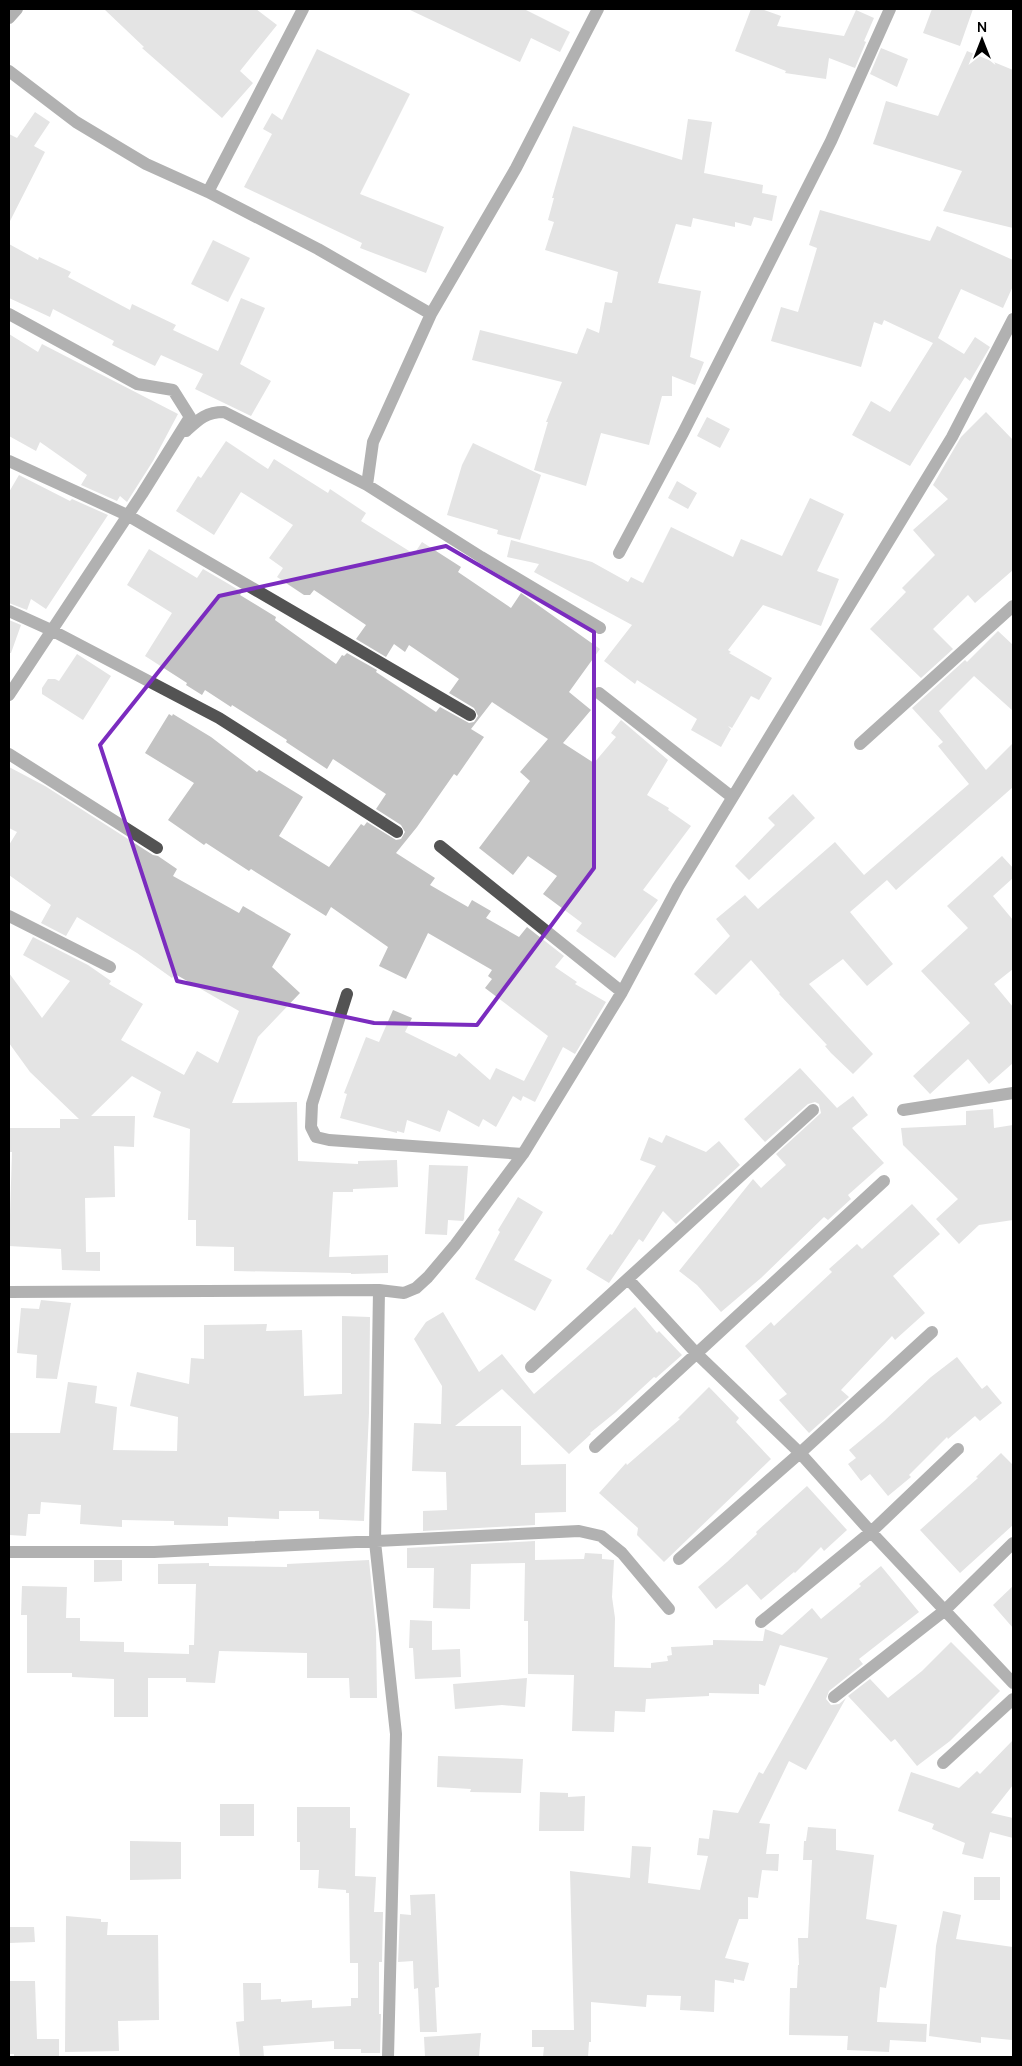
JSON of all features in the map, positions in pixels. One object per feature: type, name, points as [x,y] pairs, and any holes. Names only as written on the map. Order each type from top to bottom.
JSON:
[{"type":"street","points":[[9,18],[18,9]]},
{"type":"street","points":[[208,192],[303,9]]},
{"type":"street","points":[[367,485],[373,442],[432,314],[516,168],[598,9]]},
{"type":"street","points":[[619,553],[683,433],[831,141],[890,9]]},
{"type":"street","points":[[9,71],[76,122],[146,164],[208,192],[318,249],[432,314]]},
{"type":"street","points":[[9,314],[137,384],[173,390],[190,417],[142,494],[9,695]]},
{"type":"street","points":[[9,1292],[379,1290],[404,1293],[416,1288],[428,1278],[523,1154],[622,992],[678,887],[952,437],[1013,319]]},
{"type":"street","points":[[169,449],[201,417],[212,412],[224,412],[367,485],[481,557],[600,628]]},
{"type":"street","points":[[9,461],[127,515],[470,715]]},
{"type":"street","points":[[860,744],[1013,606]]},
{"type":"street","points":[[9,611],[51,630],[219,718],[397,832]]},
{"type":"street","points":[[599,693],[732,797]]},
{"type":"street","points":[[9,754],[156,848]]},
{"type":"street","points":[[440,846],[622,992]]},
{"type":"street","points":[[10,920],[110,967]]},
{"type":"street","points":[[347,994],[312,1104],[311,1127],[316,1137],[329,1140],[523,1154]]},
{"type":"street","points":[[903,1110],[1013,1093]]},
{"type":"street","points":[[531,1368],[812,1110]]},
{"type":"street","points":[[595,1447],[884,1182]]},
{"type":"street","points":[[628,1279],[697,1354],[800,1453],[944,1611],[1013,1683]]},
{"type":"street","points":[[379,1290],[375,1542],[396,1734],[388,2057]]},
{"type":"street","points":[[679,1559],[800,1453],[932,1332]]},
{"type":"street","points":[[760,1622],[871,1532],[958,1449]]},
{"type":"street","points":[[9,1552],[154,1552],[579,1531],[600,1536],[622,1553],[669,1609]]},
{"type":"street","points":[[834,1697],[944,1611],[1013,1543]]},
{"type":"street","points":[[943,1764],[1013,1699]]},
{"type":"highlighted area","points":[[446,546],[594,632],[594,868],[477,1025],[374,1023],[177,981],[100,745],[219,596]]},
{"type":"building","points":[[104,9],[256,9],[277,25],[240,71],[253,83],[222,118],[142,48],[144,47]]},
{"type":"building","points":[[408,9],[524,9],[570,32],[560,52],[531,38],[520,62]]},
{"type":"building","points":[[751,9],[761,9],[781,16],[777,26],[844,36],[856,10],[874,18],[855,68],[829,58],[826,79],[785,73],[786,71],[735,51]]},
{"type":"building","points":[[932,9],[973,9],[960,46],[923,33]]},
{"type":"building","points":[[881,48],[908,59],[897,87],[870,74]]},
{"type":"building","points":[[317,49],[410,94],[360,194],[444,227],[426,273],[360,248],[362,243],[244,187],[272,134],[263,129],[272,113],[282,120]]},
{"type":"building","points":[[967,51],[1013,70],[1013,228],[943,211],[962,171],[873,144],[886,101],[938,116]]},
{"type":"building","points":[[35,112],[50,122],[34,146],[45,152],[9,223],[9,134],[17,138]]},
{"type":"building","points":[[688,119],[712,122],[704,173],[763,185],[762,193],[777,196],[772,221],[754,217],[751,226],[735,222],[735,227],[693,218],[691,227],[676,224],[658,283],[701,291],[690,357],[704,362],[695,385],[672,376],[672,396],[662,396],[649,445],[601,433],[586,486],[534,470],[548,422],[546,422],[562,382],[472,360],[480,330],[577,354],[587,328],[599,333],[605,302],[612,303],[618,272],[545,250],[554,222],[548,220],[554,198],[552,198],[573,126],[682,160]]},
{"type":"building","points":[[820,210],[930,241],[937,226],[1013,260],[1013,286],[1003,308],[961,289],[938,338],[964,354],[975,337],[990,347],[970,381],[965,377],[910,466],[852,435],[871,401],[890,412],[933,343],[884,320],[882,325],[874,322],[861,367],[771,341],[781,307],[798,312],[817,248],[809,245]]},
{"type":"building","points":[[213,240],[250,258],[228,302],[191,284]]},
{"type":"building","points":[[9,244],[38,260],[39,257],[71,272],[68,277],[130,310],[132,304],[176,325],[173,330],[218,351],[241,298],[265,308],[240,364],[271,381],[251,416],[195,389],[203,374],[161,355],[155,366],[112,345],[114,341],[53,309],[50,317],[9,298]]},
{"type":"building","points":[[9,334],[38,352],[42,344],[178,414],[153,461],[127,502],[120,496],[117,501],[81,485],[87,475],[40,442],[36,451],[9,436]]},
{"type":"building","points":[[986,412],[1013,440],[1013,570],[975,603],[968,595],[933,629],[953,649],[921,678],[870,629],[906,592],[902,588],[935,555],[913,530],[948,499],[933,485],[961,437]]},
{"type":"building","points":[[707,417],[730,429],[720,448],[697,436]]},
{"type":"building","points":[[226,441],[268,469],[274,459],[328,493],[330,489],[366,513],[361,521],[414,554],[422,542],[461,567],[458,572],[511,608],[521,593],[600,649],[569,692],[591,710],[563,743],[594,763],[616,737],[611,733],[621,720],[668,760],[647,795],[669,808],[668,810],[691,826],[643,890],[658,900],[615,958],[576,931],[582,923],[543,894],[557,876],[528,856],[513,875],[479,848],[530,781],[520,772],[548,739],[492,702],[471,729],[484,737],[457,776],[454,774],[417,827],[396,853],[435,878],[430,885],[468,907],[472,900],[491,911],[486,918],[519,937],[527,927],[564,956],[555,967],[577,982],[575,984],[606,1002],[575,1054],[563,1047],[535,1102],[523,1096],[521,1101],[513,1096],[496,1127],[483,1119],[479,1127],[448,1110],[440,1132],[407,1120],[404,1133],[397,1131],[397,1133],[340,1118],[347,1094],[344,1093],[366,1037],[379,1042],[393,1010],[412,1018],[405,1032],[456,1057],[459,1053],[490,1080],[496,1068],[524,1081],[548,1036],[485,988],[492,979],[488,976],[492,970],[428,933],[406,979],[379,966],[388,947],[331,907],[326,916],[251,869],[249,871],[206,843],[204,845],[168,820],[194,783],[145,753],[169,714],[172,716],[173,714],[211,737],[257,772],[259,770],[303,797],[279,836],[329,867],[361,824],[364,826],[367,822],[396,840],[401,839],[405,832],[401,825],[376,809],[386,794],[333,759],[327,769],[286,742],[287,740],[232,705],[231,707],[205,690],[202,695],[145,656],[172,613],[127,585],[149,549],[197,578],[203,569],[242,592],[240,595],[276,617],[275,620],[336,664],[342,655],[344,656],[347,653],[377,670],[376,672],[436,712],[440,707],[469,723],[474,722],[478,716],[474,708],[449,693],[459,679],[409,645],[405,652],[394,644],[386,657],[356,639],[366,625],[314,590],[310,595],[304,595],[277,577],[283,568],[269,558],[293,525],[241,492],[214,535],[176,511],[198,476],[201,478]]},
{"type":"building","points":[[473,443],[541,475],[520,540],[497,534],[498,530],[447,515],[462,465]]},
{"type":"building","points":[[19,475],[70,501],[72,499],[108,515],[46,609],[31,599],[27,610],[9,603],[9,492]]},
{"type":"building","points":[[677,481],[697,493],[688,509],[668,498]]},
{"type":"building","points":[[810,498],[844,514],[817,571],[839,579],[821,626],[763,605],[728,650],[731,652],[729,653],[772,678],[759,700],[751,696],[732,728],[728,726],[731,729],[721,747],[691,730],[697,719],[637,680],[635,684],[604,661],[632,625],[534,572],[539,564],[507,557],[511,540],[592,562],[628,582],[631,577],[643,583],[671,527],[733,557],[741,539],[782,556]]},
{"type":"building","points":[[9,620],[21,625],[11,653],[9,653]]},
{"type":"building","points":[[998,631],[1013,645],[1013,711],[974,676],[939,711],[986,770],[1013,743],[1013,787],[896,890],[887,880],[850,912],[893,964],[867,986],[843,959],[809,984],[873,1054],[853,1074],[831,1053],[825,1046],[827,1045],[779,994],[751,960],[716,995],[694,974],[730,936],[716,919],[745,895],[758,909],[835,842],[864,875],[969,784],[938,746],[943,742],[912,708],[965,660],[967,662]]},
{"type":"building","points":[[77,654],[111,676],[83,720],[42,694],[42,688],[48,679],[59,681]]},
{"type":"building","points":[[9,767],[45,786],[153,855],[158,856],[177,869],[173,876],[239,913],[243,906],[291,934],[272,967],[300,993],[258,1037],[232,1103],[297,1102],[298,1161],[358,1164],[358,1161],[397,1160],[398,1187],[353,1189],[353,1192],[333,1192],[329,1257],[388,1255],[388,1273],[234,1271],[234,1247],[196,1246],[196,1220],[188,1220],[190,1129],[153,1117],[161,1092],[132,1076],[91,1116],[135,1116],[134,1147],[114,1146],[115,1197],[85,1198],[86,1252],[100,1252],[100,1271],[62,1270],[61,1249],[9,1246],[12,1152],[10,1152],[10,1128],[60,1128],[60,1119],[79,1119],[30,1072],[9,1043],[9,973],[42,1018],[70,981],[23,955],[33,937],[88,965],[111,981],[109,984],[143,1004],[121,1040],[184,1075],[197,1051],[218,1063],[239,1011],[175,974],[172,978],[137,953],[77,917],[66,936],[41,923],[51,905],[9,875],[9,845],[17,832],[9,828]]},
{"type":"building","points":[[793,794],[815,818],[749,880],[735,866],[775,825],[768,818]]},
{"type":"building","points":[[1002,856],[1013,868],[1013,878],[993,896],[1013,920],[1013,969],[994,984],[1013,1007],[1013,1063],[989,1084],[968,1059],[930,1094],[913,1076],[970,1023],[921,971],[968,928],[947,906]]},
{"type":"building","points":[[800,1068],[837,1108],[853,1096],[868,1115],[852,1128],[884,1163],[848,1195],[851,1199],[828,1220],[824,1217],[761,1278],[721,1312],[697,1285],[679,1271],[753,1179],[761,1188],[786,1165],[776,1154],[821,1113],[819,1104],[815,1102],[808,1104],[765,1142],[744,1119]]},
{"type":"building","points":[[993,1109],[994,1128],[1013,1125],[1013,1220],[979,1225],[959,1244],[936,1219],[958,1199],[903,1145],[901,1128],[966,1125],[966,1111]]},
{"type":"building","points":[[666,1135],[706,1152],[719,1141],[740,1165],[676,1224],[663,1211],[643,1242],[639,1239],[609,1283],[586,1269],[610,1234],[612,1235],[656,1166],[640,1160],[649,1137],[662,1143]]},
{"type":"building","points":[[429,1165],[468,1166],[464,1219],[463,1221],[448,1220],[447,1235],[425,1234]]},
{"type":"building","points":[[518,1197],[543,1212],[514,1260],[552,1280],[535,1311],[475,1279],[500,1232],[498,1230]]},
{"type":"building","points":[[912,1204],[940,1234],[893,1276],[925,1313],[895,1340],[892,1336],[841,1390],[849,1397],[809,1433],[779,1400],[787,1394],[745,1346],[771,1322],[774,1326],[832,1272],[829,1269],[857,1244],[862,1249]]},
{"type":"building","points":[[41,1300],[71,1303],[57,1379],[36,1378],[37,1355],[17,1353],[21,1308],[39,1309]]},
{"type":"building","points":[[635,1307],[657,1333],[659,1331],[682,1355],[590,1433],[569,1454],[502,1389],[455,1426],[521,1426],[521,1465],[566,1464],[566,1512],[535,1513],[535,1525],[423,1531],[423,1511],[447,1510],[446,1472],[412,1471],[414,1423],[441,1424],[442,1386],[414,1339],[426,1322],[443,1312],[479,1372],[502,1354],[534,1394]]},
{"type":"building","points":[[342,1316],[370,1317],[369,1413],[364,1521],[319,1519],[319,1511],[279,1511],[279,1519],[228,1517],[228,1526],[174,1525],[174,1521],[122,1520],[122,1527],[80,1524],[81,1505],[41,1502],[40,1514],[28,1514],[26,1536],[9,1535],[9,1433],[60,1433],[68,1382],[97,1386],[95,1403],[117,1407],[113,1450],[177,1451],[178,1417],[130,1406],[137,1372],[189,1384],[191,1358],[204,1359],[204,1325],[267,1324],[266,1331],[302,1330],[304,1396],[342,1394]]},
{"type":"building","points":[[957,1357],[982,1389],[987,1385],[1002,1403],[980,1421],[975,1416],[948,1439],[947,1437],[909,1475],[911,1477],[888,1496],[870,1474],[861,1481],[848,1464],[856,1458],[849,1450],[884,1421],[931,1377]]},
{"type":"building","points":[[709,1387],[739,1418],[736,1422],[771,1459],[664,1562],[637,1535],[638,1528],[599,1493],[626,1463],[627,1465],[680,1419],[678,1418]]},
{"type":"building","points":[[1001,1453],[1013,1465],[1013,1525],[960,1573],[920,1530],[978,1478],[976,1477]]},
{"type":"building","points":[[807,1486],[847,1530],[824,1551],[821,1547],[795,1573],[761,1600],[747,1584],[716,1609],[698,1587]]},
{"type":"building","points":[[535,1541],[535,1560],[584,1559],[585,1553],[602,1554],[602,1559],[614,1560],[612,1597],[615,1618],[614,1667],[651,1668],[651,1663],[668,1661],[667,1656],[672,1655],[671,1647],[713,1645],[713,1640],[763,1641],[765,1629],[782,1635],[812,1608],[821,1619],[861,1586],[859,1584],[881,1566],[919,1612],[859,1659],[863,1664],[829,1691],[826,1699],[831,1705],[839,1704],[846,1698],[806,1770],[789,1761],[759,1823],[770,1824],[766,1854],[779,1854],[778,1871],[762,1870],[758,1898],[748,1897],[748,1919],[739,1919],[725,1958],[749,1963],[744,1981],[734,1979],[734,1983],[715,1980],[714,2012],[680,2010],[681,1996],[647,1995],[646,2007],[591,2002],[591,2042],[589,2042],[588,2057],[543,2057],[544,2047],[532,2047],[532,2030],[574,2030],[570,1871],[630,1878],[632,1846],[651,1847],[648,1883],[700,1890],[708,1856],[697,1855],[699,1838],[709,1839],[713,1810],[738,1813],[759,1772],[763,1774],[828,1658],[780,1645],[765,1686],[759,1684],[759,1694],[709,1693],[709,1696],[646,1699],[645,1712],[615,1711],[614,1732],[572,1731],[574,1675],[528,1674],[528,1621],[524,1621],[525,1563],[471,1564],[470,1609],[433,1608],[434,1568],[407,1568],[407,1548]]},
{"type":"building","points":[[94,1560],[122,1560],[122,1581],[94,1582]]},
{"type":"building","points":[[369,1560],[376,1630],[377,1698],[350,1698],[349,1678],[307,1678],[307,1653],[219,1651],[215,1683],[186,1682],[186,1678],[148,1678],[148,1717],[114,1717],[114,1679],[72,1677],[72,1673],[27,1673],[27,1615],[21,1615],[22,1586],[67,1587],[66,1618],[80,1618],[80,1641],[124,1642],[124,1652],[189,1654],[189,1645],[194,1645],[196,1584],[158,1584],[158,1564],[209,1563],[209,1566],[287,1567],[287,1564]]},
{"type":"building","points":[[1013,1586],[1013,1628],[993,1605]]},
{"type":"building","points":[[410,1620],[432,1621],[432,1650],[460,1649],[461,1677],[415,1679],[413,1648],[409,1648]]},
{"type":"building","points":[[951,1642],[1000,1691],[950,1741],[917,1766],[895,1739],[891,1742],[848,1696],[870,1679],[888,1698],[922,1671]]},
{"type":"building","points":[[527,1678],[525,1707],[502,1705],[455,1709],[453,1684]]},
{"type":"building","points":[[1013,1740],[1013,1785],[991,1813],[1013,1818],[1013,1838],[990,1832],[983,1859],[962,1854],[965,1843],[932,1829],[934,1824],[898,1811],[911,1772],[959,1788],[977,1771],[980,1774]]},
{"type":"building","points":[[438,1756],[523,1759],[521,1793],[470,1792],[471,1789],[437,1787]]},
{"type":"building","points":[[540,1792],[568,1793],[568,1797],[585,1796],[584,1831],[539,1831]]},
{"type":"building","points":[[220,1804],[254,1804],[254,1836],[220,1836]]},
{"type":"building","points":[[297,1807],[350,1807],[350,1828],[356,1828],[355,1876],[376,1877],[374,1912],[383,1912],[382,1962],[379,1962],[380,2053],[361,2053],[361,2049],[334,2049],[334,2041],[263,2046],[264,2057],[240,2057],[236,2022],[244,2021],[243,1983],[261,1983],[261,2000],[281,1999],[281,2002],[312,2000],[312,2008],[351,2006],[351,1998],[358,1998],[358,1963],[350,1963],[349,1893],[346,1893],[346,1890],[318,1888],[319,1870],[300,1870],[300,1842],[297,1842]]},
{"type":"building","points":[[808,1827],[836,1829],[836,1850],[874,1855],[866,1919],[897,1925],[886,1988],[880,1987],[877,2022],[927,2024],[926,2042],[890,2040],[889,2052],[847,2050],[848,2036],[789,2035],[790,1988],[797,1988],[799,1965],[798,1938],[808,1938],[812,1860],[803,1860],[804,1841],[806,1841]]},
{"type":"building","points":[[130,1841],[181,1842],[181,1879],[130,1880]]},
{"type":"building","points":[[974,1877],[1000,1877],[1000,1900],[974,1900]]},
{"type":"building","points":[[435,1894],[439,1987],[435,1988],[437,2032],[420,2032],[418,1988],[414,1989],[413,1961],[398,1962],[400,1914],[411,1915],[410,1895]]},
{"type":"building","points":[[943,1911],[961,1915],[956,1939],[1013,1947],[1012,2040],[981,2037],[981,2043],[929,2036],[936,1946]]},
{"type":"building","points":[[66,1916],[101,1919],[101,1922],[108,1922],[107,1935],[158,1935],[159,2020],[118,2021],[119,2051],[65,2052]]},
{"type":"building","points":[[9,1927],[34,1927],[35,1942],[9,1943]]},
{"type":"building","points":[[9,1981],[35,1981],[37,2039],[59,2039],[59,2057],[14,2057],[14,2054],[9,2054]]},
{"type":"building","points":[[481,2033],[479,2057],[425,2057],[424,2037]]}]
